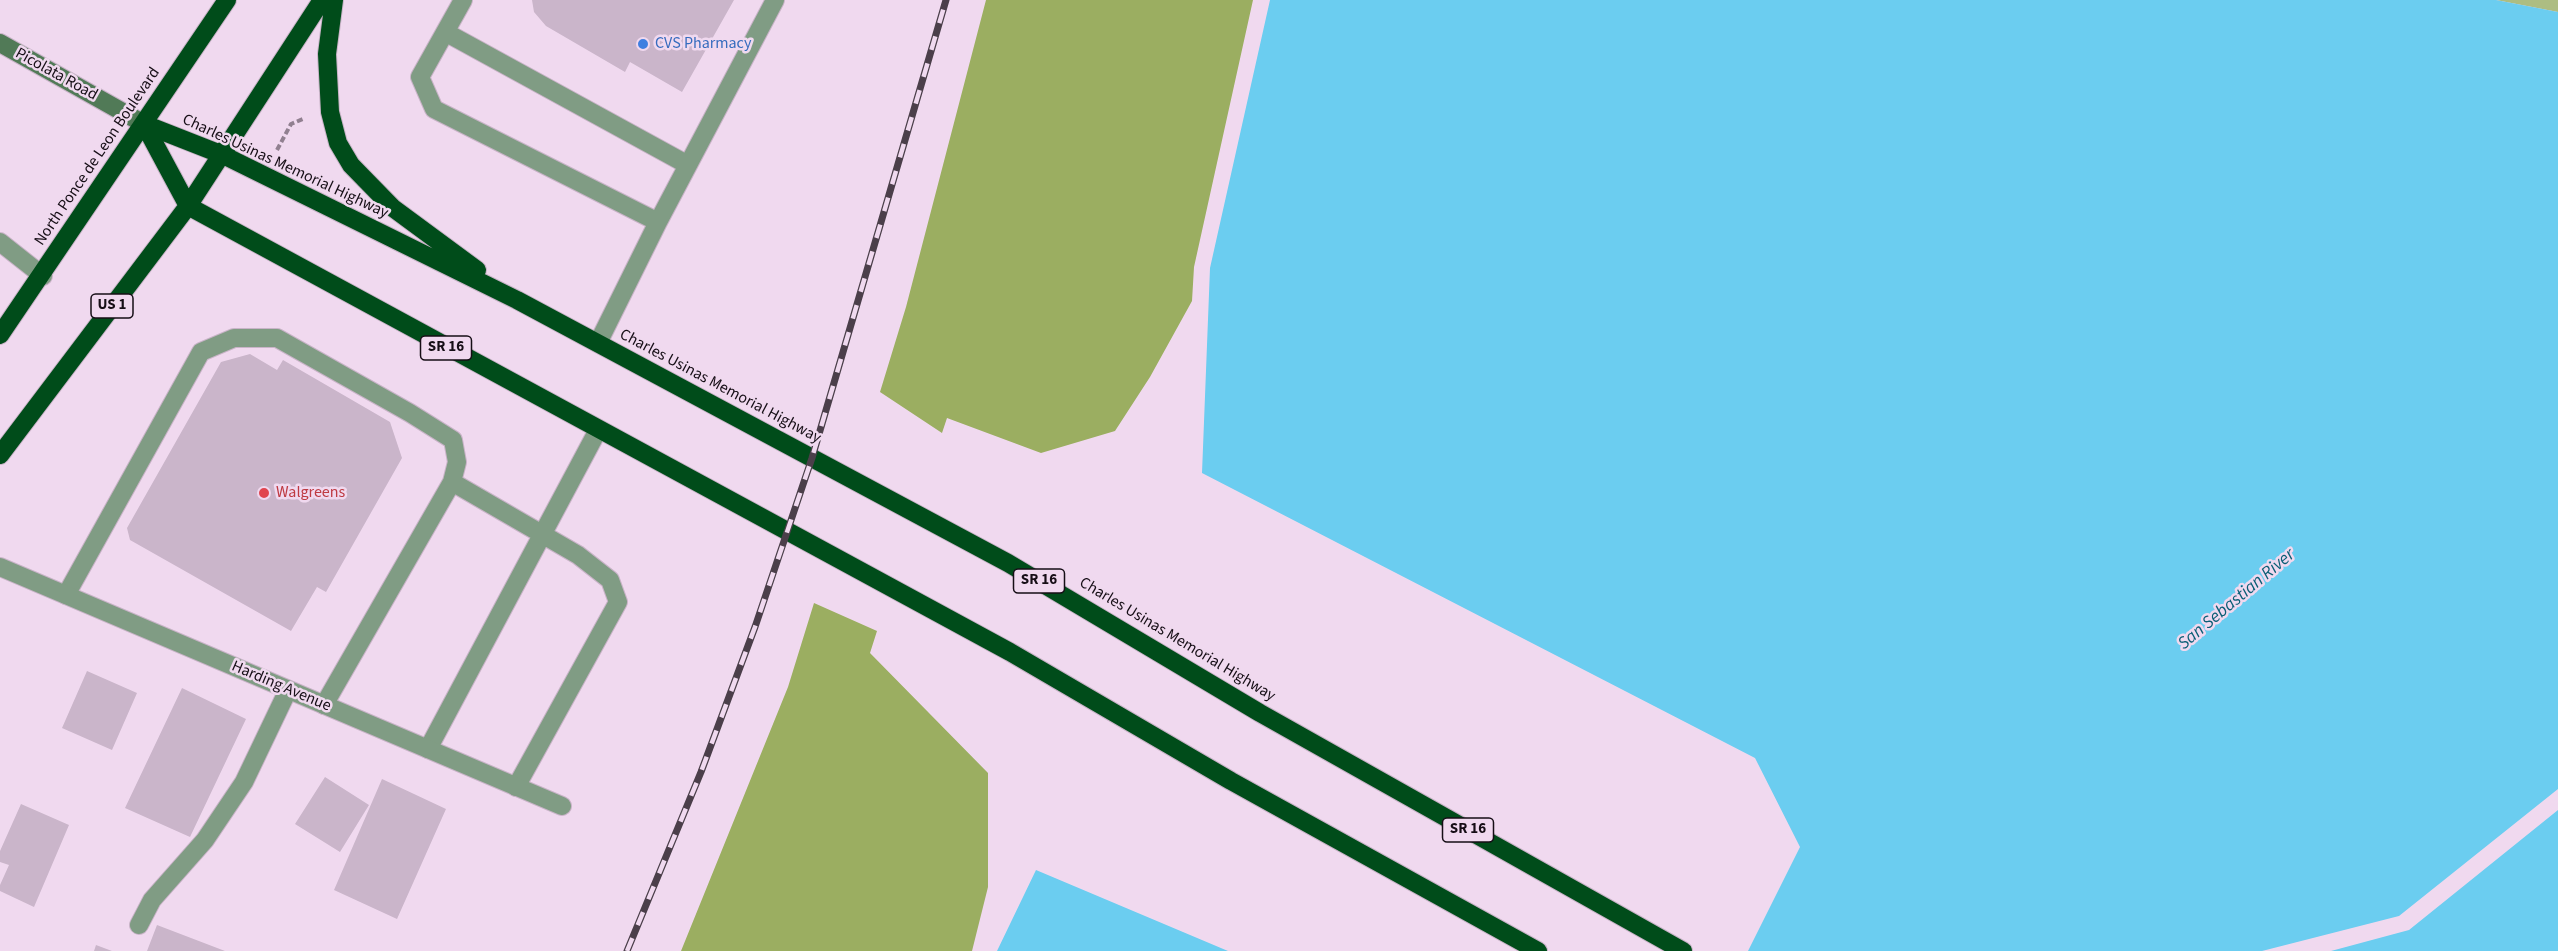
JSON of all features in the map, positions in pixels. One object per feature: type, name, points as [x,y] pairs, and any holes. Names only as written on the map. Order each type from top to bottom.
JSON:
[{"type":"highway","name":"US 1","points":[[0,455],[188,206],[322,0]]},
{"type":"highway","points":[[334,0],[327,54],[330,112],[338,143],[351,165],[393,208],[517,300]]},
{"type":"highway","name":"North Ponce de Leon Boulevard","points":[[0,335],[43,276],[144,124],[221,2]]},
{"type":"highway","name":"Charles Usinas Memorial Highway","points":[[144,124],[223,155],[517,300],[1008,563],[1260,713],[1680,949]]},
{"type":"highway","points":[[144,124],[188,206]]},
{"type":"highway","name":"SR 16","points":[[188,206],[1010,652],[1231,781],[1538,951]]},
{"type":"main road","name":"Picolata Road","points":[[0,43],[144,124]]},
{"type":"street","points":[[463,0],[420,77],[434,109],[658,222]]},
{"type":"street","points":[[598,343],[658,222],[775,0]]},
{"type":"street","points":[[445,32],[688,165]]},
{"type":"street","points":[[0,242],[43,276]]},
{"type":"street","points":[[66,596],[201,352],[234,338],[277,338],[410,413],[453,441],[458,462],[452,482],[324,705]]},
{"type":"street","points":[[428,749],[598,430]]},
{"type":"street","points":[[452,482],[578,555],[610,580],[618,602],[516,787]]},
{"type":"street","name":"Harding Avenue","points":[[0,567],[562,806]]},
{"type":"street","points":[[139,925],[152,900],[205,840],[244,782],[288,690]]},
{"type":"path","points":[[275,153],[291,124],[306,118]]},
{"type":"green space","points":[[986,0],[1253,0],[1194,267],[1192,301],[1150,377],[1115,431],[1041,453],[947,418],[942,433],[880,392],[906,307]]},
{"type":"green space","points":[[2496,0],[2558,0],[2558,12]]},
{"type":"green space","points":[[814,603],[877,631],[870,653],[988,773],[988,887],[972,951],[681,951],[788,687]]},
{"type":"water","name":"San Sebastian River","points":[[1270,0],[2496,0],[2558,12],[2558,789],[2399,916],[2262,951],[1748,951],[1800,847],[1755,758],[1202,473],[1210,268]]},
{"type":"water","points":[[2558,810],[2558,951],[2331,951],[2409,930]]},
{"type":"water","points":[[1036,870],[1228,951],[997,951]]},
{"type":"building","name":"CVS Pharmacy","points":[[532,0],[734,0],[682,92],[630,62],[625,72],[546,26],[534,12]]},
{"type":"building","name":"Walgreens","points":[[250,354],[277,370],[283,360],[390,422],[402,458],[326,592],[317,587],[291,631],[130,540],[127,528],[221,362]]},
{"type":"building","points":[[87,671],[137,693],[112,750],[62,728]]},
{"type":"building","points":[[182,688],[246,719],[190,837],[125,808]]},
{"type":"building","points":[[325,777],[369,805],[340,852],[295,824]]},
{"type":"building","points":[[382,779],[446,809],[397,919],[334,890]]},
{"type":"building","points":[[21,804],[69,825],[34,907],[0,891],[0,885],[9,865],[0,862],[0,851]]},
{"type":"building","points":[[157,925],[225,951],[147,951]]},
{"type":"building","points":[[96,945],[112,951],[94,951]]},
{"type":"railway","points":[[627,951],[701,772],[755,627],[812,458],[946,0]]},
{"type":"place","name":"CVS Pharmacy","points":[[643,44]]},
{"type":"place","name":"Walgreens","points":[[264,493]]}]
